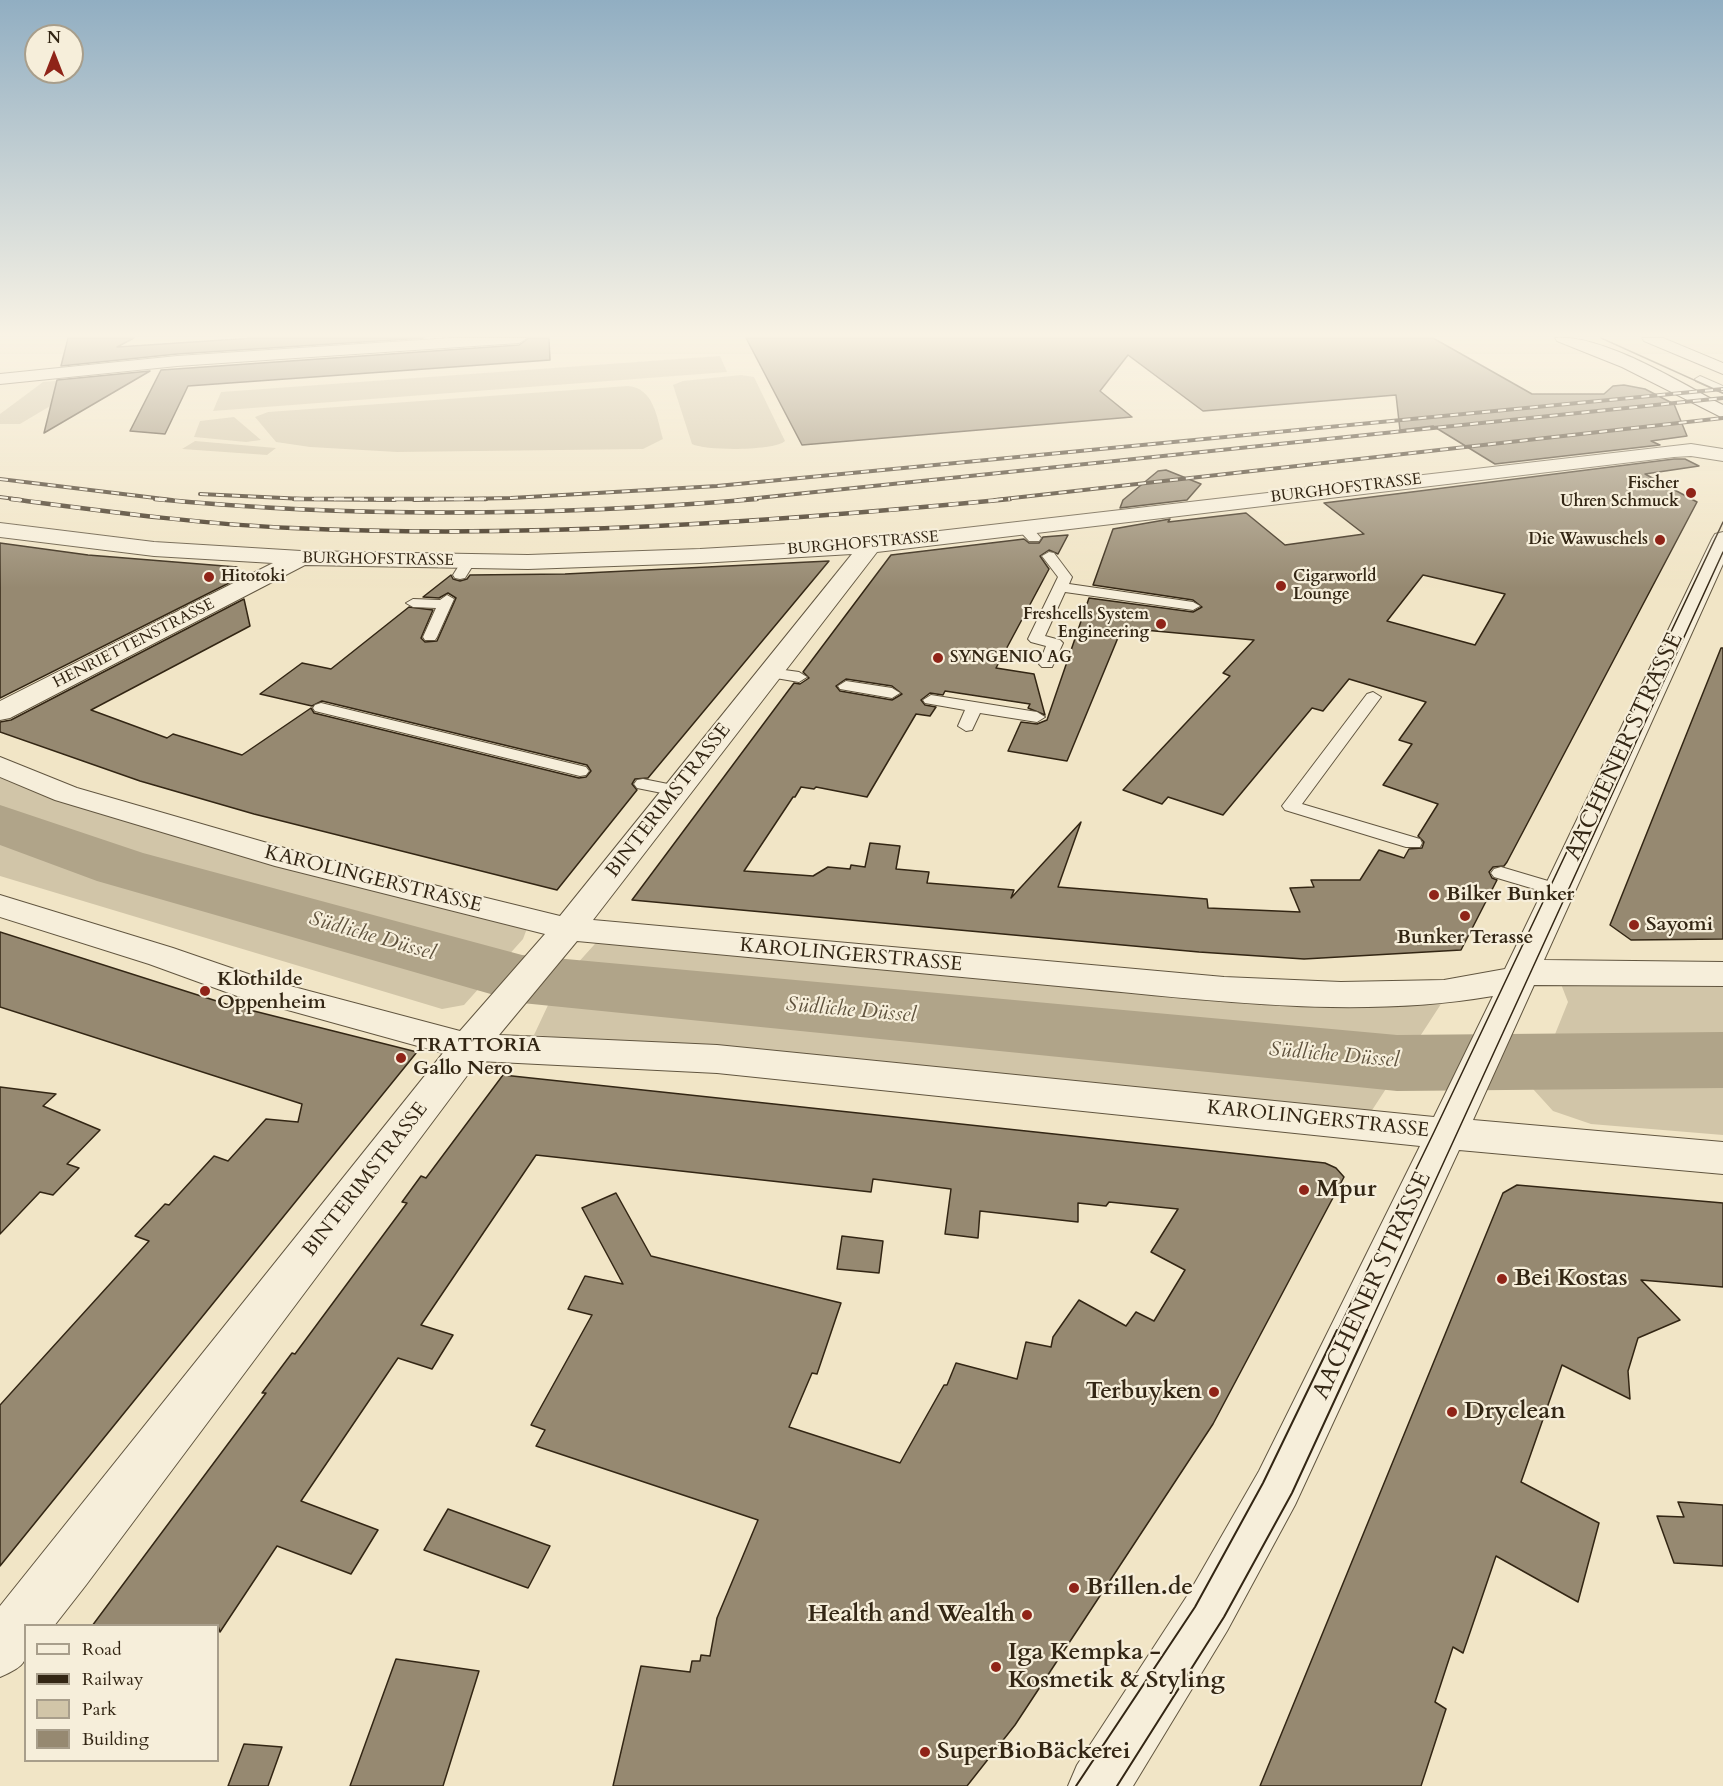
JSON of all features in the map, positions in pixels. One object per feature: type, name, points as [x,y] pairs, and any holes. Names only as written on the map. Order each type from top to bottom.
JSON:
[{"type":"street","name":"BURGHOFSTRASSE","points":[[0,530],[154,549],[464,568],[870,546],[1028,532],[1674,451],[1691,450],[1723,455]]},
{"type":"street","name":"AACHENER STRASSE","points":[[1098,1786],[1208,1612],[1277,1488],[1723,539]]},
{"type":"street","name":"BINTERIMSTRASSE","points":[[0,1648],[68,1566],[468,1047],[568,929],[870,546]]},
{"type":"street","name":"HENRIETTENSTRASSE","points":[[0,712],[301,558]]},
{"type":"street","name":"KAROLINGERSTRASSE","points":[[0,766],[66,794],[286,859],[568,929],[1236,990],[1341,994],[1444,992],[1504,982],[1533,972],[1723,974]]},
{"type":"street","name":"KAROLINGERSTRASSE","points":[[0,906],[161,956],[250,987],[468,1047],[717,1059],[1445,1133],[1723,1158]]},
{"type":"lane","points":[[1047,663],[1055,643],[1036,639],[1065,577],[1049,556]]},
{"type":"lane","points":[[1060,587],[1193,606]]},
{"type":"lane","points":[[413,603],[446,601],[430,637]]},
{"type":"lane","points":[[770,673],[799,677]]},
{"type":"lane","points":[[846,686],[892,693]]},
{"type":"lane","points":[[1373,697],[1291,806],[1413,843]]},
{"type":"lane","points":[[931,700],[1037,717]]},
{"type":"lane","points":[[966,726],[975,707]]},
{"type":"lane","points":[[321,708],[580,771]]},
{"type":"lane","points":[[643,784],[677,791]]},
{"type":"lane","points":[[1501,873],[1558,890]]},
{"type":"green space","points":[[0,421],[24,421],[20,424],[0,424]]},
{"type":"green space","points":[[200,421],[239,421],[261,440],[246,442],[194,437]]},
{"type":"green space","points":[[259,421],[658,421],[663,439],[643,449],[397,452],[310,447],[276,442]]},
{"type":"green space","points":[[685,421],[775,421],[785,441],[768,447],[740,449],[711,448],[692,444]]},
{"type":"green space","points":[[195,441],[276,448],[267,455],[182,449]]},
{"type":"green space","points":[[0,773],[529,923],[523,939],[464,1005],[442,1009],[0,876]]},
{"type":"green space","points":[[603,935],[1424,995],[1441,1004],[1367,1118],[534,1035],[557,986]]},
{"type":"green space","points":[[1723,978],[1723,1135],[1591,1124],[1553,1111],[1533,1089],[1568,1002],[1559,979]]},
{"type":"building","points":[[47,421],[64,421],[44,433]]},
{"type":"building","points":[[135,421],[171,421],[165,434],[130,431]]},
{"type":"building","points":[[790,421],[1081,421],[802,445]]},
{"type":"building","points":[[1399,421],[1681,421],[1687,436],[1651,441],[1660,445],[1495,464],[1433,426],[1400,430]]},
{"type":"building","points":[[1674,459],[1685,459],[1699,466],[1645,474],[1697,502],[1507,862],[1504,866],[1493,867],[1489,872],[1492,878],[1497,880],[1461,950],[1304,959],[1199,952],[632,900],[794,683],[800,684],[809,678],[803,672],[891,555],[1024,539],[1029,543],[1039,543],[1043,537],[1068,535],[1058,554],[1049,550],[1040,556],[1049,569],[996,668],[1034,674],[1045,715],[1028,708],[1030,704],[945,691],[943,695],[930,693],[921,700],[925,705],[936,707],[930,716],[916,714],[867,797],[816,787],[814,789],[801,787],[744,871],[813,876],[828,867],[850,869],[851,865],[865,867],[870,843],[900,846],[896,869],[929,872],[927,883],[1014,890],[1011,898],[1081,822],[1058,887],[1207,899],[1208,908],[1300,912],[1290,888],[1314,887],[1311,880],[1360,880],[1379,850],[1404,858],[1409,849],[1422,848],[1424,842],[1418,836],[1438,804],[1383,785],[1412,744],[1399,740],[1426,702],[1349,679],[1323,711],[1312,708],[1223,815],[1168,797],[1162,804],[1123,790],[1230,676],[1223,673],[1254,640],[1122,628],[1067,761],[1008,751],[1021,722],[1037,724],[1047,720],[1089,598],[1193,612],[1202,607],[1193,600],[1093,585],[1113,529],[1170,519],[1168,522],[1246,513],[1285,545],[1364,534],[1324,503]],"holes":[[[1423,575],[1505,594],[1475,645],[1387,621]],[[846,679],[892,686],[902,694],[892,700],[840,691],[836,686]]]},
{"type":"building","points":[[1166,470],[1201,484],[1187,500],[1120,508],[1123,500],[1158,471]]},
{"type":"building","points":[[0,543],[88,555],[237,567],[239,578],[0,698]]},
{"type":"building","points":[[829,561],[648,778],[635,779],[632,784],[637,790],[557,890],[254,814],[140,781],[0,732],[0,722],[11,720],[244,599],[250,626],[91,710],[167,738],[173,734],[242,755],[311,708],[314,713],[579,778],[586,777],[591,771],[587,765],[322,701],[312,706],[260,694],[302,663],[331,669],[409,607],[433,610],[421,638],[425,642],[437,641],[456,598],[448,593],[439,598],[423,597],[451,575],[453,579],[460,581],[467,579],[470,575],[565,574]]},
{"type":"building","points":[[1721,648],[1723,648],[1723,939],[1631,940],[1610,925]]},
{"type":"building","points":[[0,932],[226,1004],[417,1052],[0,1566],[0,1405],[149,1241],[135,1236],[165,1204],[169,1205],[214,1156],[228,1161],[266,1119],[298,1122],[302,1104],[0,1007]]},
{"type":"building","points":[[503,1075],[1325,1163],[1336,1168],[1344,1177],[1213,1424],[1015,1725],[967,1786],[613,1786],[641,1666],[690,1672],[692,1661],[700,1661],[701,1655],[710,1656],[717,1618],[758,1520],[536,1446],[545,1430],[531,1425],[592,1315],[568,1309],[585,1276],[623,1284],[582,1208],[616,1193],[651,1256],[841,1303],[817,1374],[812,1373],[789,1427],[900,1463],[944,1385],[947,1385],[956,1363],[1017,1379],[1026,1342],[1051,1347],[1053,1337],[1079,1300],[1126,1326],[1136,1312],[1154,1321],[1185,1270],[1151,1252],[1178,1209],[1109,1202],[1106,1206],[1078,1203],[1078,1222],[980,1211],[978,1238],[945,1234],[951,1189],[873,1179],[871,1192],[536,1155],[421,1325],[453,1335],[432,1369],[398,1358],[301,1501],[378,1530],[351,1574],[277,1546],[220,1632],[219,1624],[93,1624],[266,1393],[262,1393],[292,1353],[295,1354],[407,1203],[402,1202],[421,1176],[426,1178]]},
{"type":"building","points":[[0,1087],[56,1094],[43,1106],[100,1130],[67,1164],[79,1168],[53,1195],[40,1192],[0,1234]]},
{"type":"building","points":[[1517,1185],[1723,1203],[1723,1287],[1641,1280],[1680,1320],[1638,1338],[1628,1371],[1630,1399],[1562,1365],[1521,1482],[1599,1523],[1578,1602],[1496,1556],[1463,1653],[1453,1647],[1435,1702],[1446,1709],[1421,1786],[1260,1786],[1503,1193]]},
{"type":"building","points":[[842,1236],[883,1241],[879,1273],[837,1269]]},
{"type":"building","points":[[1678,1502],[1723,1505],[1723,1566],[1674,1563],[1657,1516],[1684,1517]]},
{"type":"building","points":[[448,1509],[550,1546],[528,1588],[424,1550]]},
{"type":"building","points":[[396,1659],[479,1671],[443,1786],[350,1786]]},
{"type":"building","points":[[244,1744],[282,1747],[268,1786],[228,1786]]},
{"type":"waterway","name":"Südliche Düssel","points":[[0,824],[120,867],[522,979],[1397,1063],[1723,1060]]},
{"type":"tram line","points":[[1337,1332],[1723,522]]},
{"type":"tram line","points":[[1366,1332],[1723,552]]},
{"type":"tram line","points":[[1076,1786],[1195,1607],[1263,1483],[1337,1330]]},
{"type":"tram line","points":[[1117,1786],[1224,1617],[1292,1493],[1367,1330]]},
{"type":"railway","points":[[462,499],[717,486],[1388,421]]},
{"type":"railway","points":[[738,500],[1498,421]]},
{"type":"railway","points":[[995,500],[1693,421]]},
{"type":"railway","points":[[0,479],[172,500]]},
{"type":"railway","points":[[200,494],[304,499]]},
{"type":"railway","points":[[0,497],[22,500]]},
{"type":"railway","points":[[11,499],[222,523],[382,531],[562,530],[651,526],[831,515],[1010,499]]},
{"type":"railway","points":[[155,499],[380,512],[607,509],[757,499]]},
{"type":"railway","points":[[294,499],[304,499]]},
{"type":"railway","points":[[304,499],[462,499]]},
{"type":"railway","points":[[304,499],[395,500]]},
{"type":"railway","points":[[414,500],[462,499]]},
{"type":"railway","points":[[462,499],[486,499]]},
{"type":"place","name":"Fischer Uhren Schmuck","points":[[1691,493]]},
{"type":"place","name":"Die Wawuschels","points":[[1660,540]]},
{"type":"place","name":"Hitotoki","points":[[209,577]]},
{"type":"place","name":"Cigarworld Lounge","points":[[1281,586]]},
{"type":"place","name":"Freshcells System Engineering","points":[[1161,624]]},
{"type":"place","name":"SYNGENIO AG","points":[[938,658]]},
{"type":"place","name":"Bilker Bunker","points":[[1434,895]]},
{"type":"place","name":"Bunker Terasse","points":[[1465,916]]},
{"type":"place","name":"Sayomi","points":[[1634,925]]},
{"type":"place","name":"Klothilde Oppenheim","points":[[205,991]]},
{"type":"place","name":"TRATTORIA Gallo Nero","points":[[401,1058]]},
{"type":"place","name":"Mpur","points":[[1304,1190]]},
{"type":"place","name":"Bei Kostas","points":[[1502,1279]]},
{"type":"place","name":"Terbuyken","points":[[1214,1392]]},
{"type":"place","name":"Dryclean","points":[[1452,1412]]},
{"type":"place","name":"Brillen.de","points":[[1074,1588]]},
{"type":"place","name":"Health and Wealth","points":[[1027,1615]]},
{"type":"place","name":"Iga Kempka - Kosmetik & Styling","points":[[996,1667]]},
{"type":"place","name":"SuperBioBäckerei","points":[[925,1752]]}]
